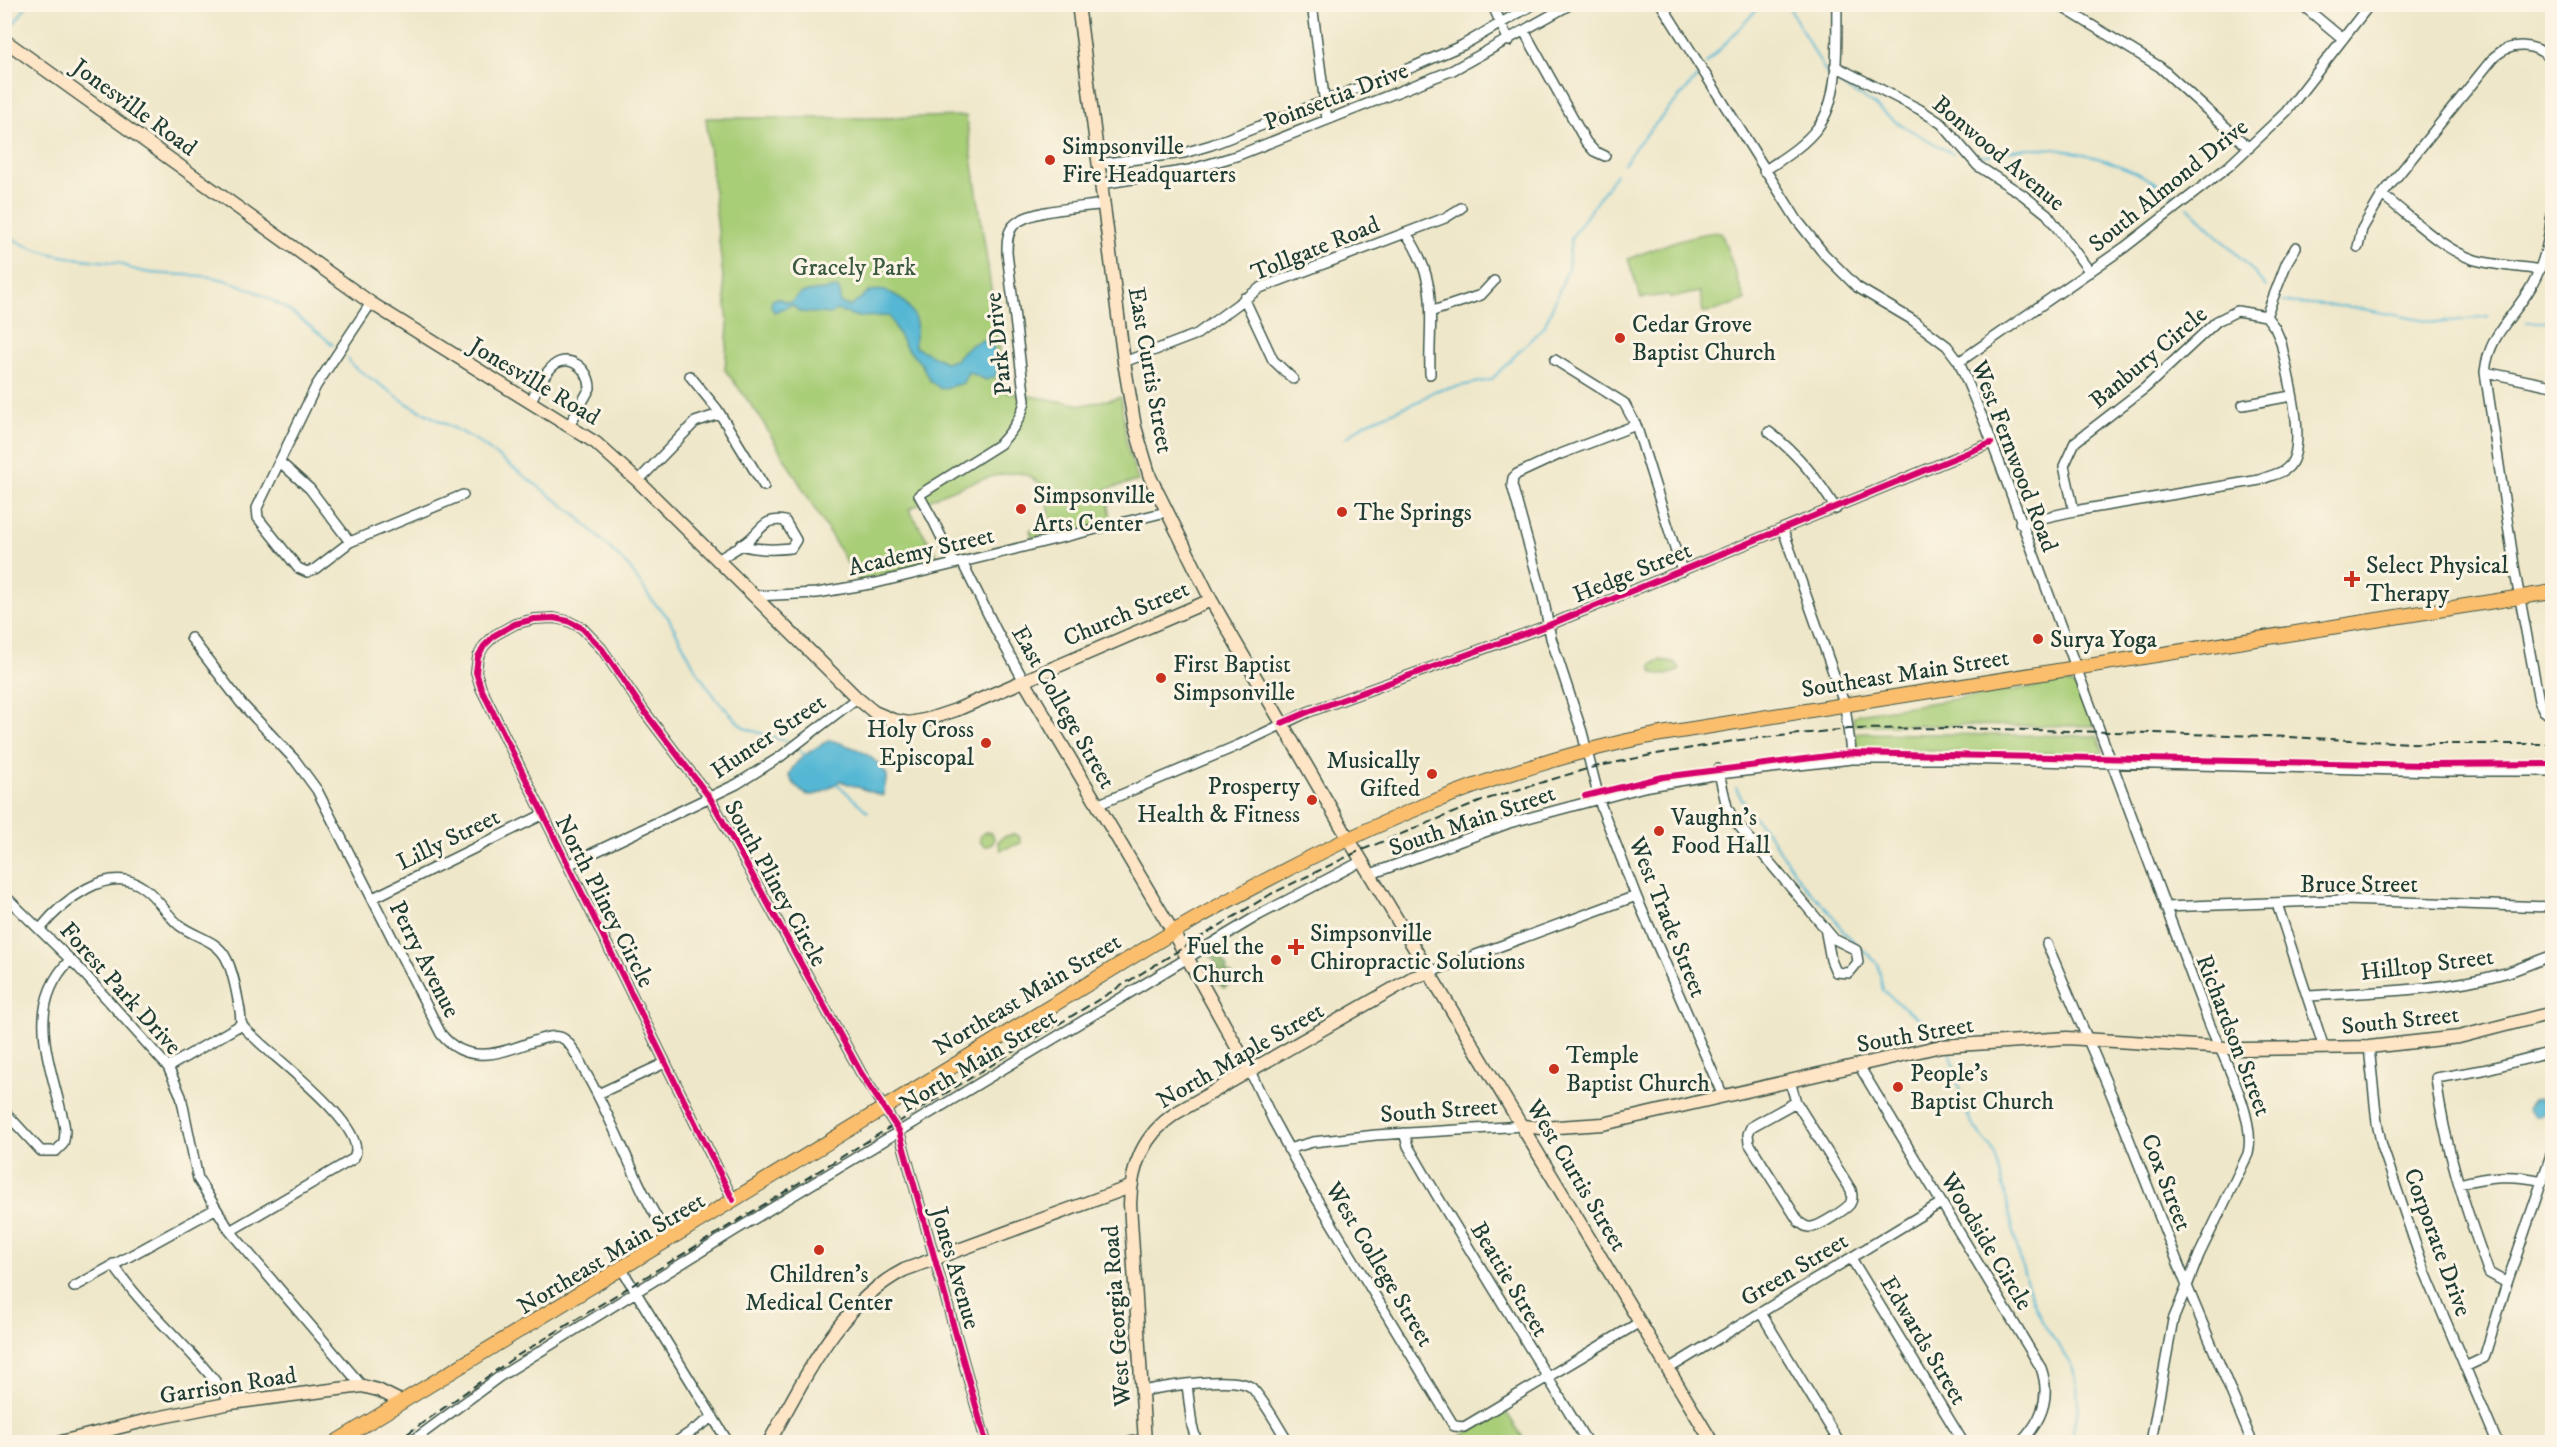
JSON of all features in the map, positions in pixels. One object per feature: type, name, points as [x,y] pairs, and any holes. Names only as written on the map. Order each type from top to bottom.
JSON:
[{"type":"main road","name":"Southeast Main Street","points":[[1348,838],[1456,794],[1586,750],[1655,735],[2553,592]]},
{"type":"main road","name":"Northeast Main Street","points":[[336,1443],[1173,932],[1281,870],[1348,838]]},
{"type":"street","name":"East Curtis Street","points":[[1078,4],[1124,362],[1139,444],[1150,477],[1166,512],[1211,600],[1348,838]]},
{"type":"street","points":[[1312,4],[1327,120]]},
{"type":"street","points":[[1492,4],[1509,41]]},
{"type":"street","name":"Poinsettia Drive","points":[[1098,164],[1193,150],[1325,103],[1425,62],[1501,24],[1534,4]]},
{"type":"street","name":"Poinsettia Drive","points":[[1101,184],[1208,165],[1327,120],[1453,70],[1509,41],[1571,4]]},
{"type":"street","name":"West Fernwood Road","points":[[1661,4],[1764,171],[1797,220],[1848,279],[1869,296],[1931,333],[1947,346],[1959,362],[2077,669]]},
{"type":"street","points":[[1764,171],[1813,134],[1823,121],[1831,96],[1835,66],[1837,4]]},
{"type":"street","points":[[2057,4],[2160,67],[2248,148]]},
{"type":"street","points":[[2301,4],[2343,39]]},
{"type":"street","name":"South Almond Drive","points":[[1959,362],[2090,272],[2180,205],[2248,148],[2286,112],[2370,4]]},
{"type":"street","points":[[1524,31],[1586,142],[1594,151],[1605,156]]},
{"type":"street","name":"Jonesville Road","points":[[4,40],[370,303],[596,443],[638,480],[857,698],[886,718],[909,723],[956,710],[1024,681]]},
{"type":"street","points":[[2358,247],[2362,229],[2382,195],[2499,53],[2512,47],[2529,46],[2544,52],[2553,60]]},
{"type":"street","name":"Bonwood Avenue","points":[[1835,66],[1919,109],[1942,124],[1978,166],[2023,195],[2047,214],[2090,272]]},
{"type":"street","points":[[2382,195],[2446,246],[2462,255],[2488,263],[2540,270]]},
{"type":"street","name":"Park Drive","points":[[958,562],[919,495],[1000,444],[1022,415],[1025,401],[1007,253],[1007,240],[1012,227],[1023,219],[1047,212],[1104,204]]},
{"type":"street","name":"Tollgate Road","points":[[1124,362],[1197,334],[1260,288],[1445,218],[1461,208]]},
{"type":"street","points":[[2553,210],[2549,242],[2540,270],[2531,288],[2493,340],[2486,359],[2485,372],[2520,597],[2539,701],[2544,711],[2553,717]]},
{"type":"street","points":[[1406,233],[1418,251],[1427,279],[1432,311],[1430,374]]},
{"type":"street","points":[[2020,523],[2074,511],[2260,480],[2287,469],[2295,457],[2298,435],[2281,342],[2276,328],[2266,316],[2287,262],[2296,247]]},
{"type":"street","points":[[1432,311],[1481,295],[1494,281]]},
{"type":"street","points":[[1244,298],[1273,360],[1293,379]]},
{"type":"street","points":[[370,303],[316,386],[256,513],[298,568],[304,572],[315,569],[350,542],[464,495]]},
{"type":"street","name":"Banbury Circle","points":[[2074,511],[2064,466],[2075,442],[2145,388],[2217,321],[2236,311],[2255,312],[2266,316]]},
{"type":"street","points":[[1555,360],[1624,403],[1636,424],[1682,571]]},
{"type":"street","points":[[530,403],[554,365],[564,361],[578,364],[586,371],[590,388],[569,426]]},
{"type":"street","points":[[2485,372],[2553,386]]},
{"type":"street","points":[[690,376],[719,414],[764,486]]},
{"type":"street","points":[[2243,405],[2291,396]]},
{"type":"street","points":[[638,480],[695,422],[719,414]]},
{"type":"street","name":"West Trade Street","points":[[1636,424],[1557,455],[1517,474],[1513,478],[1512,485],[1551,638],[1599,799],[1636,896],[1723,1096]]},
{"type":"street","points":[[1769,432],[1798,455],[1814,474],[1836,509]]},
{"type":"street","name":"Hedge Street","points":[[1097,805],[1239,745],[1308,712],[1549,625],[1836,509],[1991,443]]},
{"type":"street","points":[[280,463],[310,489],[350,542]]},
{"type":"street","name":"Academy Street","points":[[753,596],[796,595],[845,589],[1166,512]]},
{"type":"street","points":[[718,560],[740,545],[750,539],[759,527],[777,519],[785,521],[796,540],[791,548],[775,550],[754,549],[740,545]]},
{"type":"street","points":[[1783,530],[1845,706],[1852,759]]},
{"type":"street","name":"East College Street","points":[[958,562],[1024,681],[1173,932]]},
{"type":"street","name":"Church Street","points":[[1024,681],[1211,600]]},
{"type":"street","name":"South Pliney Circle","points":[[511,626],[534,619],[554,618],[568,621],[587,633],[602,649],[644,711],[710,798],[861,1073],[884,1108]]},
{"type":"street","name":"North Pliney Circle","points":[[511,626],[495,635],[484,646],[478,657],[476,672],[481,688],[733,1200]]},
{"type":"street","name":"Perry Avenue","points":[[191,639],[241,703],[304,770],[327,807],[432,1019],[448,1043],[462,1050],[496,1053],[514,1050],[548,1036],[557,1036],[570,1045],[598,1094],[644,1194],[669,1238]]},
{"type":"street","name":"Richardson Street","points":[[2077,669],[2165,907],[2248,1118],[2249,1150],[2199,1255],[2187,1286]]},
{"type":"street","name":"Hunter Street","points":[[568,865],[710,798],[778,758],[857,698]]},
{"type":"street","name":"South Main Street","points":[[1371,874],[1509,823],[1644,787],[1719,772],[1852,759],[2440,771],[2553,771]]},
{"type":"street","points":[[1719,772],[1727,807],[1734,820],[1825,928],[1834,939],[1856,950],[1858,962],[1849,973],[1836,972],[1831,960],[1825,928]]},
{"type":"street","name":"Lilly Street","points":[[372,898],[542,815]]},
{"type":"street","name":"West Curtis Street","points":[[1348,838],[1713,1443]]},
{"type":"street","name":"North Main Street","points":[[411,1443],[499,1377],[898,1131],[1259,915],[1362,861]]},
{"type":"street","points":[[40,928],[79,892],[115,880],[136,883],[149,892],[179,924],[216,945],[223,953],[228,962],[242,1024],[337,1113],[351,1133],[357,1150],[355,1156],[347,1163],[230,1231]]},
{"type":"street","name":"Forest Park Drive","points":[[4,896],[40,928],[168,1067],[181,1096],[195,1169],[214,1209],[230,1231],[362,1386]]},
{"type":"street","points":[[1430,972],[1636,896]]},
{"type":"street","name":"Bruce Street","points":[[2165,907],[2345,900],[2553,907]]},
{"type":"street","points":[[2277,904],[2324,1048]]},
{"type":"street","name":"West College Street","points":[[1173,932],[1250,1071],[1288,1149],[1454,1426],[1464,1427],[1640,1322]]},
{"type":"street","name":"Cox Street","points":[[2048,944],[2089,1039],[2187,1286]]},
{"type":"street","name":"Hilltop Street","points":[[2308,996],[2425,988],[2465,982],[2507,973],[2548,957]]},
{"type":"street","points":[[4,1111],[41,1151],[51,1152],[63,1144],[64,1126],[43,1024],[48,990],[55,976],[70,960]]},
{"type":"street","name":"North Maple Street","points":[[1130,1187],[1144,1144],[1157,1128],[1176,1113],[1412,978],[1430,972]]},
{"type":"street","name":"South Street","points":[[1288,1149],[1313,1142],[1404,1133],[1523,1125],[1542,1128],[1603,1124],[1941,1046],[2048,1038],[2219,1048],[2369,1047],[2458,1037],[2553,1012]]},
{"type":"street","points":[[168,1067],[242,1024]]},
{"type":"street","name":"Corporate Drive","points":[[2369,1047],[2377,1123],[2382,1146],[2416,1249],[2497,1443]]},
{"type":"street","points":[[2507,1283],[2489,1274],[2445,1137],[2436,1078],[2484,1070],[2553,1052]]},
{"type":"street","points":[[598,1094],[665,1063]]},
{"type":"street","name":"Woodside Circle","points":[[1858,1064],[2038,1364],[2045,1380],[2044,1406],[2022,1443]]},
{"type":"street","points":[[1790,1081],[1796,1102],[1851,1190],[1852,1196],[1851,1202],[1844,1210],[1814,1227],[1806,1227],[1799,1222],[1749,1143],[1748,1134],[1751,1127],[1796,1102]]},
{"type":"street","name":"Jones Avenue","points":[[884,1108],[898,1131],[986,1443]]},
{"type":"street","name":"Beattie Street","points":[[1404,1133],[1413,1155],[1587,1443]]},
{"type":"street","points":[[2465,1367],[2484,1358],[2507,1283],[2553,1152]]},
{"type":"street","points":[[2459,1184],[2488,1176],[2519,1175],[2543,1181]]},
{"type":"street","points":[[769,1443],[815,1363],[853,1307],[887,1279],[935,1258],[1130,1187]]},
{"type":"street","name":"West Georgia Road","points":[[1130,1187],[1145,1441]]},
{"type":"street","name":"Green Street","points":[[1668,1369],[1941,1203]]},
{"type":"street","points":[[74,1287],[214,1209]]},
{"type":"street","name":"Edwards Street","points":[[1851,1258],[1963,1443]]},
{"type":"street","points":[[113,1264],[126,1282],[222,1389],[231,1403]]},
{"type":"street","points":[[621,1268],[728,1443]]},
{"type":"street","points":[[2151,1443],[2173,1320],[2187,1286]]},
{"type":"street","points":[[2187,1286],[2252,1443]]},
{"type":"street","points":[[1761,1313],[1839,1443]]},
{"type":"street","points":[[1142,1391],[1238,1382],[1248,1386],[1288,1443]]},
{"type":"street","points":[[1187,1385],[1191,1426],[1197,1443]]},
{"type":"street","name":"Garrison Road","points":[[61,1443],[152,1419],[231,1403],[362,1386],[378,1390],[402,1402]]},
{"type":"street","points":[[676,1443],[713,1417]]},
{"type":"street","points":[[1130,1443],[1145,1441]]},
{"type":"green space","name":"Gracely Park","points":[[966,116],[1006,392],[1083,405],[1121,397],[1127,447],[1138,481],[1106,489],[1112,524],[1032,538],[1030,530],[1052,524],[1044,486],[1024,474],[1013,473],[966,485],[909,509],[940,561],[858,581],[758,414],[725,370],[728,324],[706,118]]},
{"type":"green space","points":[[1721,232],[1745,300],[1714,311],[1703,312],[1700,292],[1670,298],[1667,295],[1641,298],[1628,259],[1685,238]]},
{"type":"green space","points":[[1659,660],[1674,662],[1680,668],[1666,675],[1653,673],[1651,665]]},
{"type":"green space","points":[[2065,682],[2077,688],[2095,726],[1854,725],[1853,718],[1858,714]]},
{"type":"green space","points":[[1855,733],[2097,736],[2103,750],[2102,753],[2093,754],[1863,750],[1857,745]]},
{"type":"green space","points":[[987,832],[992,834],[994,839],[992,844],[987,846],[982,844],[980,839],[982,834]]},
{"type":"green space","points":[[1014,834],[1019,836],[1021,843],[1001,850],[998,842],[1003,837]]},
{"type":"green space","points":[[1212,952],[1215,955],[1221,955],[1227,967],[1226,971],[1232,975],[1233,985],[1229,984],[1224,988],[1218,983],[1218,977],[1223,973],[1215,968],[1214,959],[1210,956]]},
{"type":"green space","points":[[1504,1409],[1526,1442],[1452,1442]]},
{"type":"water","points":[[837,288],[840,291],[840,303],[850,306],[869,292],[884,291],[899,297],[914,316],[915,347],[945,362],[956,360],[967,348],[976,343],[992,340],[997,366],[996,376],[986,380],[968,372],[963,383],[941,389],[930,381],[922,365],[905,346],[889,316],[858,317],[836,310],[831,314],[800,312],[792,305],[774,312],[771,306],[772,300],[777,298],[790,303],[801,293]]},
{"type":"water","points":[[830,740],[856,749],[869,756],[881,767],[887,775],[883,796],[840,781],[825,791],[812,795],[801,791],[795,785],[789,776],[791,770],[800,759]]},
{"type":"water","points":[[2540,1099],[2546,1110],[2539,1117],[2535,1117],[2527,1109],[2533,1101]]},
{"type":"waterway","points":[[4,30],[16,21],[28,4]]},
{"type":"waterway","points":[[1706,64],[1762,4]]},
{"type":"waterway","points":[[1790,4],[1792,13],[1828,76]]},
{"type":"waterway","points":[[1624,164],[1636,146],[1698,76]]},
{"type":"waterway","points":[[1839,84],[1873,104],[1896,122],[1953,154]]},
{"type":"waterway","points":[[1976,156],[2031,148],[2070,151],[2129,170],[2181,200]]},
{"type":"waterway","points":[[1346,438],[1364,424],[1421,400],[1434,391],[1491,380],[1545,325],[1568,269],[1571,238],[1616,174]]},
{"type":"waterway","points":[[2188,207],[2245,262],[2266,287]]},
{"type":"waterway","points":[[4,233],[30,247],[59,256],[120,263],[152,273],[210,277],[244,286],[276,302],[333,345]]},
{"type":"waterway","points":[[2283,302],[2352,307],[2437,323],[2488,316]]},
{"type":"waterway","points":[[2525,322],[2552,322]]},
{"type":"waterway","points":[[348,359],[353,366],[408,404],[476,440],[575,514],[629,567],[653,602],[668,617],[698,673],[718,701],[744,728],[789,742]]},
{"type":"waterway","points":[[799,750],[806,756]]},
{"type":"waterway","points":[[835,782],[868,812]]},
{"type":"waterway","points":[[1736,788],[1749,812],[1765,829],[1802,883],[1830,912],[1844,932],[1878,964],[1883,991],[1945,1039]]},
{"type":"waterway","points":[[1950,1052],[1967,1114],[1994,1153],[2021,1261],[2034,1302],[2042,1321],[2065,1355],[2075,1375],[2078,1405],[2075,1425],[2069,1442]]},
{"type":"railway","points":[[396,1442],[515,1357],[1271,894],[1357,852],[1487,799],[1590,768],[1656,754],[1740,740],[1849,729],[1954,728],[2267,736],[2433,744],[2552,744]]},
{"type":"cycle path","points":[[1282,723],[1549,625],[1991,443]]},
{"type":"cycle path","points":[[733,1200],[481,688],[476,672],[478,657],[484,646],[495,635],[515,624],[534,619],[554,618],[568,621],[582,628],[602,649],[644,711],[710,798],[861,1073],[899,1131],[986,1442]]},
{"type":"cycle path","points":[[1585,796],[1663,777],[1851,753],[2428,765],[2552,764]]},
{"type":"place","name":"Simpsonville Fire Headquarters","points":[[1050,160]]},
{"type":"place","name":"Cedar Grove Baptist Church","points":[[1620,338]]},
{"type":"place","name":"Simpsonville Arts Center","points":[[1021,509]]},
{"type":"place","name":"The Springs","points":[[1342,512]]},
{"type":"place","name":"Select Physical Therapy","points":[[2352,579]]},
{"type":"place","name":"Surya Yoga","points":[[2038,639]]},
{"type":"place","name":"First Baptist Simpsonville","points":[[1161,678]]},
{"type":"place","name":"Holy Cross Episcopal","points":[[986,743]]},
{"type":"place","name":"Musically Gifted","points":[[1432,774]]},
{"type":"place","name":"Prosperty Health & Fitness","points":[[1312,800]]},
{"type":"place","name":"Vaughn’s Food Hall","points":[[1659,831]]},
{"type":"place","name":"Simpsonville Chiropractic Solutions","points":[[1296,947]]},
{"type":"place","name":"Fuel the Church","points":[[1276,960]]},
{"type":"place","name":"Temple Baptist Church","points":[[1554,1069]]},
{"type":"place","name":"People's Baptist Church","points":[[1898,1087]]},
{"type":"place","name":"Children's Medical Center","points":[[819,1250]]}]
